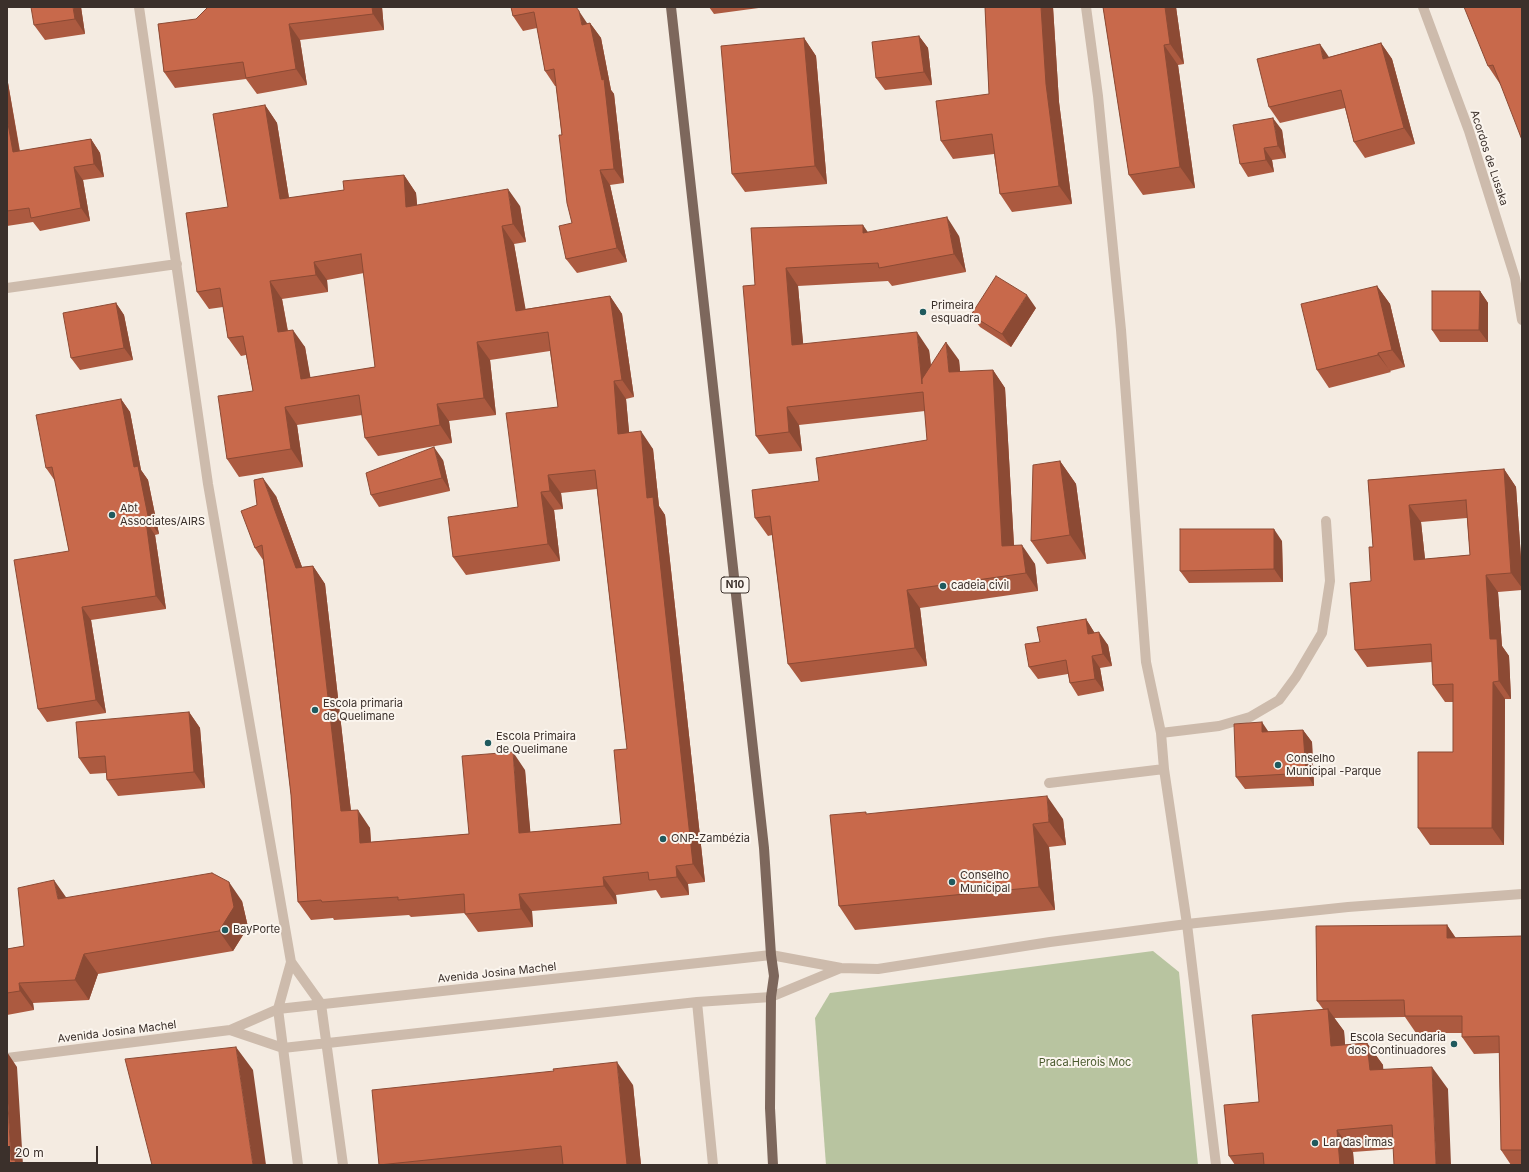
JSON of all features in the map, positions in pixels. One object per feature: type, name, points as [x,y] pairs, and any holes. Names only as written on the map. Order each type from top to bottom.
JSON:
[{"type":"main road","name":"N10","points":[[671,7],[764,848],[770,955],[774,976],[771,997],[770,1108],[773,1165]]},
{"type":"street","points":[[139,7],[208,484],[291,962],[278,1009],[298,1165]]},
{"type":"street","points":[[1086,7],[1098,96],[1120,323],[1146,662],[1161,733],[1164,769],[1187,924],[1216,1165]]},
{"type":"street","name":"Acordos de Lusaka","points":[[1423,7],[1469,132],[1515,278],[1522,320]]},
{"type":"street","points":[[7,288],[177,264]]},
{"type":"street","points":[[1161,733],[1219,726],[1250,717],[1279,700],[1296,677],[1322,633],[1330,581],[1326,521]]},
{"type":"street","points":[[1049,783],[1164,769]]},
{"type":"street","name":"Avenida Josina Machel","points":[[7,1058],[230,1030],[278,1009],[770,955],[841,968],[878,969],[1050,942],[1187,924],[1348,907],[1522,894]]},
{"type":"street","points":[[291,962],[321,1004],[343,1165]]},
{"type":"street","name":"Avenida Josina Machel","points":[[230,1030],[283,1048],[697,1002],[771,997],[841,968]]},
{"type":"street","points":[[697,1002],[713,1165]]},
{"type":"green space","name":"Praca.Herois Moc","points":[[1153,951],[1179,972],[1198,1165],[826,1165],[815,1018],[830,993]]},
{"type":"building","points":[[31,7],[73,7],[75,19],[34,25]]},
{"type":"building","points":[[208,7],[372,7],[373,14],[289,24],[296,69],[246,78],[243,62],[164,72],[158,24],[196,19]]},
{"type":"building","points":[[511,7],[576,7],[579,11],[582,25],[590,23],[602,80],[604,79],[614,169],[600,170],[617,248],[566,259],[559,226],[572,223],[567,203],[559,135],[562,135],[554,69],[545,71],[534,12],[513,16]]},
{"type":"building","points":[[985,7],[1041,7],[1046,84],[1059,186],[1000,194],[992,134],[941,141],[936,101],[989,94]]},
{"type":"building","points":[[1103,7],[1165,7],[1170,44],[1164,45],[1180,167],[1129,175]]},
{"type":"building","points":[[1464,7],[1522,7],[1522,140],[1493,65],[1488,66]]},
{"type":"building","points":[[919,36],[924,72],[876,78],[872,42]]},
{"type":"building","points":[[804,38],[815,166],[732,174],[721,46]]},
{"type":"building","points":[[1381,43],[1404,128],[1354,142],[1341,90],[1269,107],[1257,59],[1320,44],[1323,59]]},
{"type":"building","points":[[265,105],[280,199],[344,190],[343,181],[404,175],[406,207],[508,189],[513,224],[502,226],[516,311],[610,296],[622,380],[614,381],[618,434],[641,431],[647,498],[653,497],[693,864],[676,866],[677,877],[649,880],[648,872],[603,877],[604,886],[519,894],[521,909],[465,914],[464,894],[398,900],[398,897],[298,902],[291,795],[262,545],[255,548],[241,511],[257,505],[254,480],[263,478],[296,568],[313,566],[341,811],[358,810],[360,843],[469,834],[462,756],[513,752],[519,833],[621,824],[614,750],[627,749],[595,470],[548,475],[550,491],[541,492],[548,544],[453,557],[448,517],[518,507],[506,413],[558,407],[548,332],[477,342],[484,398],[437,404],[440,425],[365,438],[359,395],[285,407],[291,449],[227,459],[218,396],[253,391],[243,336],[228,338],[220,288],[197,292],[186,213],[228,207],[213,114]],"holes":[[[361,254],[375,367],[301,379],[293,330],[278,332],[270,281],[316,275],[314,262]]]},
{"type":"building","points":[[7,118],[13,152],[91,139],[94,164],[74,167],[81,208],[31,218],[29,208],[7,211]]},
{"type":"building","points":[[1273,118],[1278,146],[1264,148],[1266,160],[1240,164],[1233,125]]},
{"type":"building","points":[[947,217],[954,254],[879,268],[878,263],[786,268],[792,345],[917,332],[922,384],[922,379],[946,342],[949,372],[993,370],[1002,546],[1022,545],[1026,573],[907,590],[915,648],[788,664],[770,516],[755,518],[752,490],[819,481],[816,458],[927,440],[923,392],[787,407],[789,432],[756,436],[743,286],[755,285],[751,228],[863,225],[863,233]]},
{"type":"building","points":[[996,276],[1027,295],[1002,334],[971,315]]},
{"type":"building","points":[[1377,286],[1392,350],[1378,353],[1378,355],[1317,370],[1301,304]]},
{"type":"building","points":[[1432,291],[1480,291],[1479,330],[1432,330]]},
{"type":"building","points":[[116,303],[124,348],[71,358],[63,313]]},
{"type":"building","points":[[121,399],[134,467],[138,466],[149,521],[146,521],[156,596],[82,607],[96,700],[38,709],[14,560],[69,551],[52,467],[46,468],[36,415]]},
{"type":"building","points":[[434,447],[442,478],[371,495],[366,473]]},
{"type":"building","points":[[1060,461],[1070,535],[1031,541],[1033,465]]},
{"type":"building","points":[[1504,469],[1511,573],[1486,575],[1490,639],[1497,639],[1499,681],[1493,682],[1492,828],[1418,828],[1418,752],[1453,752],[1453,684],[1433,685],[1431,644],[1355,650],[1350,583],[1371,581],[1369,547],[1373,547],[1368,480]],"holes":[[[1466,500],[1470,555],[1414,560],[1409,505]]]},
{"type":"building","points":[[1180,529],[1274,529],[1274,569],[1180,571]]},
{"type":"building","points":[[1086,619],[1088,634],[1099,632],[1103,654],[1092,656],[1095,679],[1070,683],[1066,660],[1029,667],[1025,644],[1040,642],[1037,627]]},
{"type":"building","points":[[189,712],[194,772],[107,780],[105,756],[79,758],[76,722]]},
{"type":"building","name":"Conselho Municipal -Parque","points":[[1262,722],[1262,732],[1303,730],[1306,773],[1236,777],[1234,724]]},
{"type":"building","name":"Conselho Municipal","points":[[1047,796],[1049,822],[1033,824],[1039,887],[839,906],[830,815],[866,812],[866,814]]},
{"type":"building","points":[[212,873],[229,882],[234,907],[219,931],[84,954],[75,980],[19,983],[20,991],[7,993],[7,949],[24,946],[18,888],[54,880],[58,899]]},
{"type":"building","points":[[1447,925],[1447,938],[1522,936],[1522,1150],[1501,1150],[1499,1036],[1462,1037],[1462,1016],[1405,1016],[1404,1000],[1317,1001],[1316,926]]},
{"type":"building","points":[[1328,1009],[1331,1046],[1367,1043],[1370,1070],[1432,1067],[1436,1165],[1394,1165],[1392,1125],[1337,1130],[1340,1165],[1264,1165],[1263,1153],[1229,1156],[1224,1105],[1259,1102],[1252,1015]]},
{"type":"building","points":[[236,1047],[253,1165],[152,1165],[125,1059]]},
{"type":"building","points":[[617,1062],[627,1165],[563,1165],[561,1146],[379,1165],[372,1090],[554,1071],[553,1069]]},
{"type":"building","points":[[7,1085],[11,1160],[15,1160],[16,1165],[7,1165]]},
{"type":"place","name":"Primeira esquadra","points":[[923,312]]},
{"type":"place","name":"Abt Associates/AIRS","points":[[112,515]]},
{"type":"place","name":"cadeia civil","points":[[943,586]]},
{"type":"place","name":"Escola primaria de Quelimane","points":[[315,710]]},
{"type":"place","name":"Escola Primaira de Quelimane","points":[[488,743]]},
{"type":"place","name":"Conselho Municipal -Parque","points":[[1278,765]]},
{"type":"place","name":"ONP-Zambézia","points":[[663,839]]},
{"type":"place","name":"Conselho Municipal","points":[[952,882]]},
{"type":"place","name":"BayPorte","points":[[225,930]]},
{"type":"place","name":"Escola Secundaria dos Continuadores","points":[[1454,1044]]},
{"type":"place","name":"Lar das irmas","points":[[1315,1143]]}]
